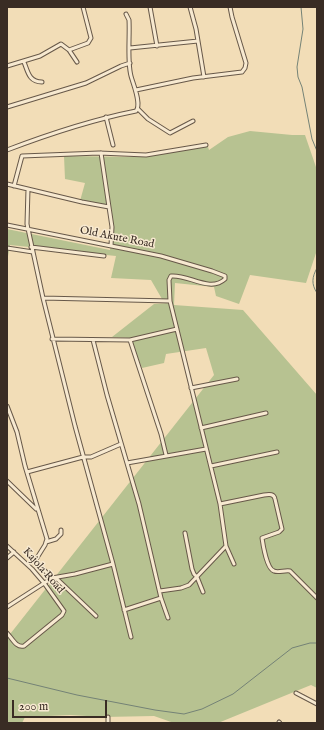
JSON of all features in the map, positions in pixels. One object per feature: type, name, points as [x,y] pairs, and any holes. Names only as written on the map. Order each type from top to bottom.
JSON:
[{"type":"street","points":[[69,50],[88,43],[91,38],[83,7]]},
{"type":"street","points":[[150,7],[157,46]]},
{"type":"street","points":[[190,7],[204,77]]},
{"type":"street","points":[[136,90],[204,77],[242,72],[246,63],[230,7]]},
{"type":"street","points":[[126,14],[129,20],[131,74],[136,90],[138,109],[148,119],[170,133],[193,121]]},
{"type":"street","points":[[130,48],[198,41]]},
{"type":"street","points":[[7,66],[40,56],[61,44],[69,50],[77,62]]},
{"type":"street","points":[[24,62],[30,78],[36,82],[42,82]]},
{"type":"street","points":[[7,107],[86,83],[130,63]]},
{"type":"street","points":[[7,150],[37,138],[106,117],[136,111],[138,109]]},
{"type":"street","points":[[106,117],[113,144]]},
{"type":"street","points":[[14,186],[22,156],[101,153],[146,155],[206,145]]},
{"type":"street","points":[[101,153],[110,207],[112,227],[111,246]]},
{"type":"street","points":[[7,184],[82,202],[110,207]]},
{"type":"street","points":[[28,189],[28,230],[52,339],[113,564],[131,637]]},
{"type":"street","name":"Old Akute Road","points":[[7,225],[162,256],[223,274],[225,276],[225,279],[220,283],[215,284],[171,276],[169,280],[170,301]]},
{"type":"street","points":[[31,247],[104,256]]},
{"type":"street","points":[[7,248],[33,252]]},
{"type":"street","points":[[43,298],[170,301],[220,504],[226,546],[234,564]]},
{"type":"street","points":[[52,339],[130,340],[177,329]]},
{"type":"street","points":[[93,340],[121,444],[140,504],[161,598],[168,618]]},
{"type":"street","points":[[130,340],[166,455]]},
{"type":"street","points":[[191,388],[237,379]]},
{"type":"street","points":[[7,406],[17,432],[46,542]]},
{"type":"street","points":[[201,428],[266,414]]},
{"type":"street","points":[[27,472],[83,457],[91,457],[121,444]]},
{"type":"street","points":[[127,462],[206,449]]},
{"type":"street","points":[[211,466],[276,452]]},
{"type":"street","points":[[7,482],[38,510]]},
{"type":"street","points":[[220,504],[271,494],[276,500],[282,529],[280,532],[262,538],[268,563],[272,570],[276,572],[287,570],[290,571],[317,598]]},
{"type":"street","points":[[61,530],[61,534],[56,539],[46,542],[35,561],[96,616]]},
{"type":"street","points":[[186,534],[192,569],[203,592]]},
{"type":"street","name":"Kajola Road","points":[[7,546],[44,583],[64,611],[62,616],[22,647],[17,645],[7,633]]},
{"type":"street","points":[[160,592],[185,587],[197,577],[226,546]]},
{"type":"street","points":[[7,558],[14,552]]},
{"type":"street","points":[[7,607],[54,578],[113,564]]},
{"type":"street","points":[[124,610],[161,598]]},
{"type":"street","points":[[296,693],[317,704]]},
{"type":"street","points":[[108,717],[108,723]]},
{"type":"green space","points":[[250,131],[305,135],[317,170],[317,250],[306,283],[250,275],[239,304],[216,296],[214,287],[175,283],[174,305],[243,310],[317,395],[317,688],[311,685],[218,723],[174,723],[154,716],[104,717],[70,715],[25,717],[22,723],[7,723],[7,638],[214,375],[206,348],[166,354],[164,363],[142,368],[130,338],[112,337],[154,304],[170,303],[162,299],[151,280],[111,278],[116,256],[10,245],[7,262],[7,229],[110,250],[112,209],[80,201],[85,183],[65,179],[64,156],[138,157],[207,144],[209,150],[228,137]]},
{"type":"waterway","points":[[301,7],[303,29],[297,67],[298,77],[302,87],[312,139],[317,151]]},
{"type":"waterway","points":[[317,268],[313,280],[317,293]]},
{"type":"waterway","points":[[7,678],[77,695],[184,714],[202,709],[233,694],[292,648],[310,643],[317,643]]}]
